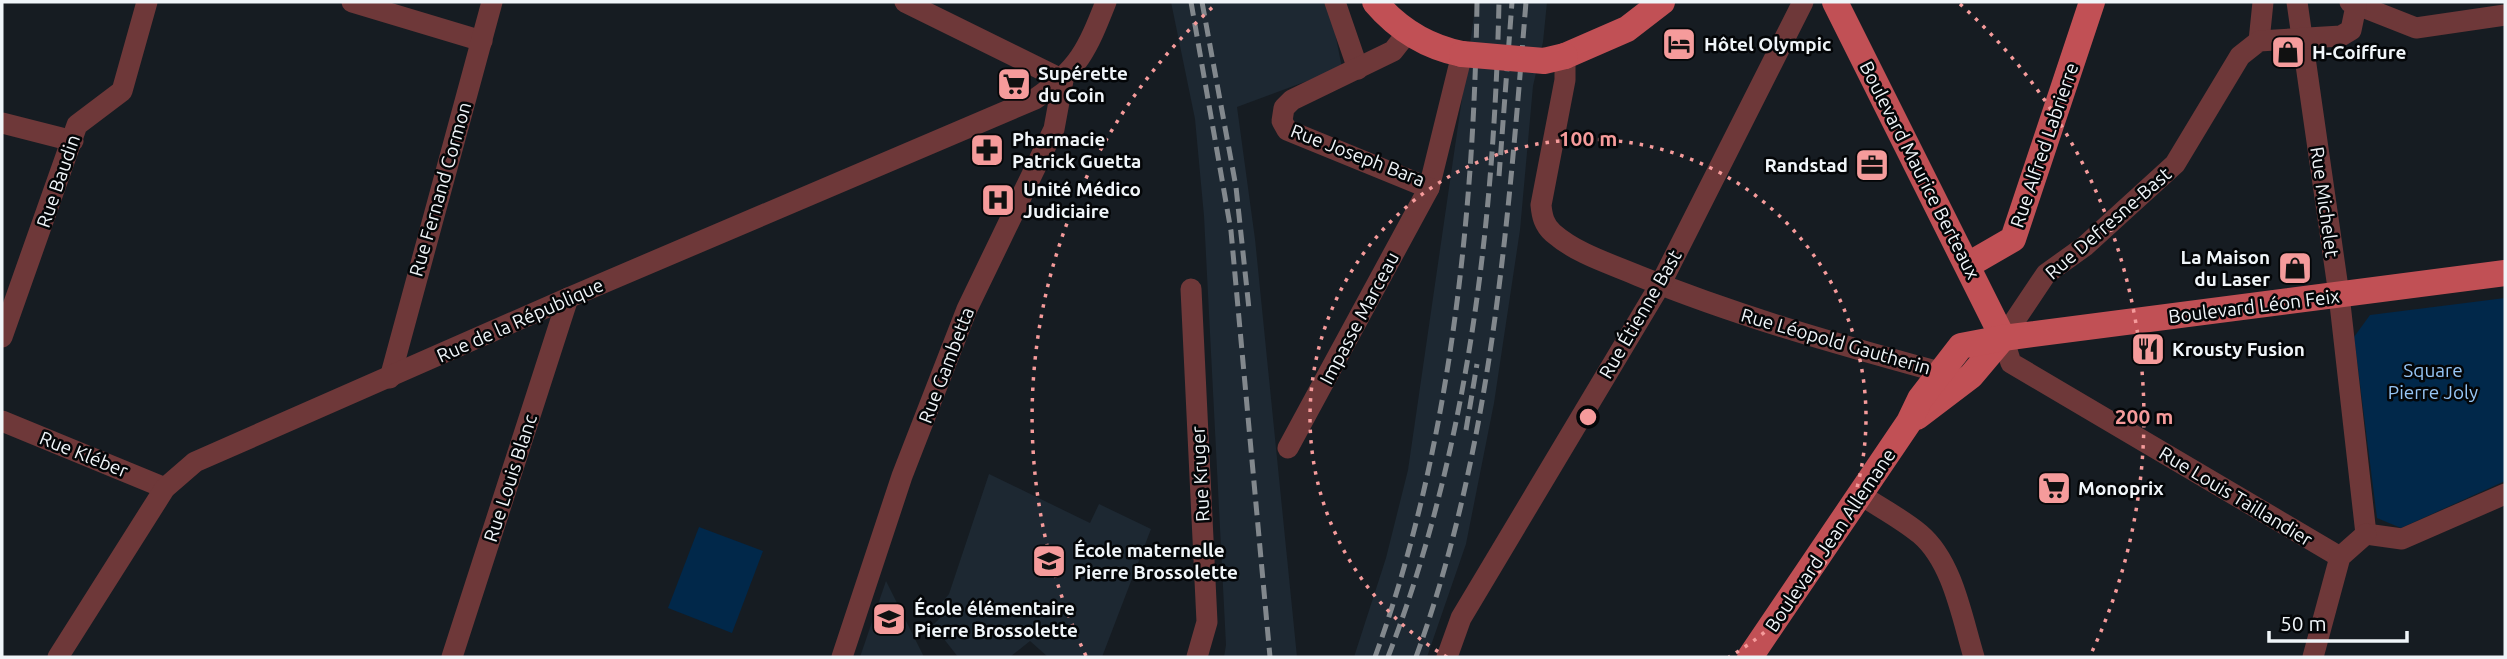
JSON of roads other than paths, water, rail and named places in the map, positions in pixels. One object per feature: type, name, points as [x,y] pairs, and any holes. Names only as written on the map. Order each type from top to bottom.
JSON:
[{"type":"main road","points":[[1375,2],[1408,32],[1433,46],[1462,54],[1544,61],[1565,56],[1627,29],[1662,2]]},
{"type":"main road","name":"Boulevard Maurice Berteaux","points":[[1835,2],[2003,338]]},
{"type":"main road","name":"Rue Alfred Labrierre","points":[[1968,265],[2013,239],[2092,2]]},
{"type":"main road","name":"Boulevard Léon Feix","points":[[2003,338],[2505,273]]},
{"type":"main road","name":"Boulevard Jean Allemane","points":[[1750,657],[1861,495],[1939,372],[1961,346],[2003,338]]},
{"type":"main road","name":"Boulevard Jean Allemane","points":[[1909,422],[1971,376],[2003,338]]},
{"type":"street","name":"Rue Baudin","points":[[2,337],[77,125],[121,91],[148,2]]},
{"type":"street","points":[[352,2],[482,41]]},
{"type":"street","name":"Rue Fernand Cormon","points":[[390,378],[392,361],[492,2]]},
{"type":"street","points":[[905,2],[1063,80],[1090,43],[1106,2]]},
{"type":"street","points":[[1335,2],[1358,69],[1393,51],[1408,32]]},
{"type":"street","name":"Rue Étienne Bast","points":[[1447,657],[1461,618],[1660,285],[1803,2]]},
{"type":"street","points":[[2263,2],[2259,41],[2341,36],[2351,30],[2353,4],[2416,28],[2505,15]]},
{"type":"street","name":"Rue Michelet","points":[[2297,2],[2339,295],[2366,534]]},
{"type":"street","name":"Rue Defresne-Bast","points":[[2003,338],[2046,274],[2085,246],[2175,164],[2239,56],[2259,41]]},
{"type":"street","name":"Rue Joseph Bara","points":[[1358,69],[1292,100],[1284,108],[1282,121],[1287,130],[1429,188],[1462,54]]},
{"type":"street","name":"Rue Léopold Gautherin","points":[[1565,56],[1564,80],[1541,205],[1546,225],[1559,238],[1597,259],[1660,285],[1801,335],[1939,372]]},
{"type":"street","name":"Rue de la République","points":[[58,657],[165,488],[195,463],[568,298],[1035,99],[1063,80]]},
{"type":"street","name":"Rue Gambetta","points":[[842,657],[902,476],[967,309],[1054,129],[1063,80]]},
{"type":"street","points":[[2,123],[73,141]]},
{"type":"street","name":"Impasse Marceau","points":[[1288,448],[1429,188]]},
{"type":"street","name":"Rue Kruger","points":[[1191,289],[1207,622],[1197,657]]},
{"type":"street","name":"Rue Louis Blanc","points":[[452,657],[568,298]]},
{"type":"street","name":"Rue Louis Taillandier","points":[[2003,338],[2011,363],[2340,557]]},
{"type":"street","name":"Rue Kléber","points":[[2,421],[165,488]]},
{"type":"street","points":[[2314,657],[2340,557],[2366,534],[2402,539],[2505,494]]},
{"type":"street","points":[[1861,495],[1922,536],[1934,550],[1953,587],[1974,657]]},
{"type":"railway","points":[[1191,2],[1231,231],[1270,657]]},
{"type":"railway","points":[[1202,2],[1236,187],[1249,309]]},
{"type":"railway","points":[[1375,657],[1401,579],[1422,499],[1453,334],[1470,167],[1477,2]]},
{"type":"railway","points":[[1388,657],[1416,578],[1438,498],[1472,335],[1491,168],[1499,2]]},
{"type":"railway","points":[[1499,176],[1512,2]]},
{"type":"railway","points":[[1416,657],[1442,578],[1463,497],[1493,334],[1512,168],[1526,2]]},
{"type":"railway","points":[[1466,430],[1477,364]]},
{"type":"place","name":"Hôtel Olympic","points":[[1679,44]]},
{"type":"place","name":"H-Coiffure","points":[[2288,52]]},
{"type":"place","name":"Supérette du Coin","points":[[1014,84]]},
{"type":"place","name":"Pharmacie Patrick Guetta","points":[[987,150]]},
{"type":"place","name":"Randstad","points":[[1872,165]]},
{"type":"place","name":"Unité Médico Judiciaire","points":[[998,200]]},
{"type":"place","name":"La Maison du Laser","points":[[2295,268]]},
{"type":"place","name":"Krousty Fusion","points":[[2148,349]]},
{"type":"place","name":"Monoprix","points":[[2054,488]]},
{"type":"place","name":"École maternelle Pierre Brossolette","points":[[1049,561]]},
{"type":"place","name":"École élémentaire Pierre Brossolette","points":[[889,619]]},
{"type":"park label","name":"Square Pierre Joly","points":[[2433,381]]}]
